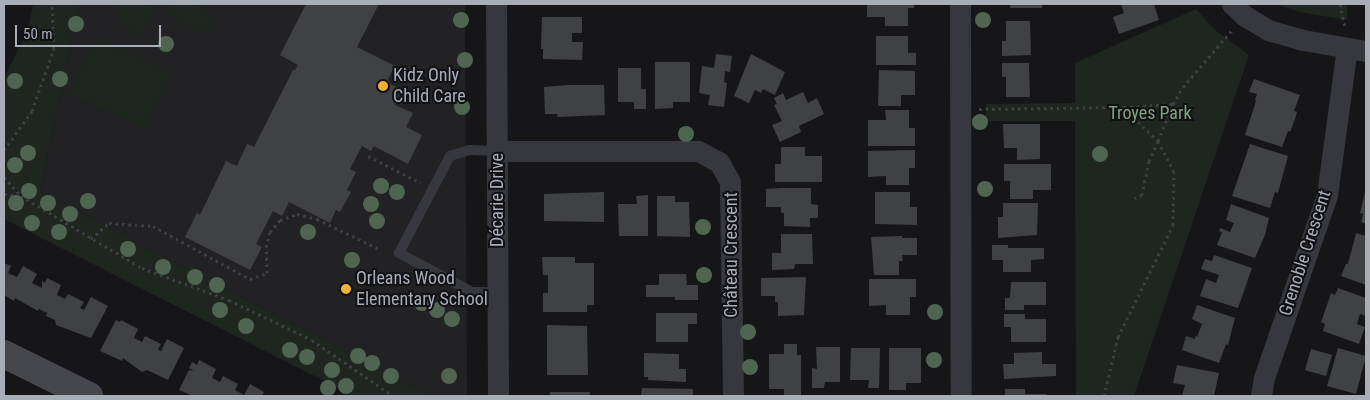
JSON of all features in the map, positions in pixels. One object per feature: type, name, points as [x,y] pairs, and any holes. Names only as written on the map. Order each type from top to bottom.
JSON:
[{"type":"main road","points":[[4,354],[89,396]]},
{"type":"street","name":"Décarie Drive","points":[[496,4],[498,396]]},
{"type":"street","points":[[960,4],[961,396]]},
{"type":"street","points":[[1238,10],[1268,30],[1303,40],[1357,50]]},
{"type":"street","name":"Grenoble Crescent","points":[[1261,396],[1264,378],[1326,195],[1357,50]]},
{"type":"street","name":"Château Crescent","points":[[497,151],[698,151],[719,162],[730,182],[733,396]]},
{"type":"lane","points":[[497,151],[470,150],[450,156],[431,188],[399,253],[472,292],[497,292]]},
{"type":"path","points":[[4,150],[32,110],[54,48],[52,4]]},
{"type":"path","points":[[1135,198],[1142,195],[1149,161],[1173,104],[1238,10]]},
{"type":"path","points":[[961,110],[1124,108],[1173,104]]},
{"type":"path","points":[[1104,396],[1118,337],[1172,225],[1174,172],[1158,141],[1124,108]]},
{"type":"path","points":[[368,156],[431,188]]},
{"type":"path","points":[[4,178],[21,196],[142,268],[229,300],[312,340],[393,396]]},
{"type":"path","points":[[4,194],[21,196]]},
{"type":"path","points":[[91,238],[109,223],[153,226],[250,279],[267,273],[266,247],[270,232],[280,220],[297,214],[317,219],[381,250]]},
{"type":"shaded area","name":"Orleans Wood Elementary School","points":[[79,4],[465,4],[467,396],[432,396],[40,192]]},
{"type":"green space","points":[[33,4],[79,4],[40,192],[432,396],[354,396],[4,219],[4,78],[28,30]]},
{"type":"green space","points":[[117,4],[150,4],[156,14],[143,32],[135,37],[119,22]]},
{"type":"green space","points":[[171,4],[191,4],[205,11],[211,18],[214,27],[203,34],[180,23],[171,13]]},
{"type":"green space","points":[[1277,4],[1347,4],[1347,20],[1299,12]]},
{"type":"green space","name":"Troyes Park","points":[[1196,9],[1215,30],[1249,55],[1134,396],[1076,396],[1075,121],[986,121],[986,104],[1075,103],[1075,63]]},
{"type":"green space","points":[[95,37],[172,73],[146,130],[68,94]]},
{"type":"building","points":[[306,4],[379,4],[357,47],[395,66],[388,79],[390,84],[402,90],[395,105],[413,113],[406,127],[422,135],[408,164],[374,146],[371,151],[362,146],[350,169],[356,172],[347,190],[351,192],[340,212],[336,210],[330,223],[289,202],[282,216],[273,211],[256,244],[262,247],[250,270],[185,237],[197,213],[200,215],[226,161],[237,166],[247,144],[254,147],[293,70],[298,65],[280,55]]},
{"type":"building","points":[[867,4],[914,4],[914,8],[908,8],[908,26],[885,26],[885,17],[867,17]]},
{"type":"building","points":[[1010,4],[1042,4],[1042,8],[1010,8]]},
{"type":"building","points":[[1121,4],[1154,4],[1159,20],[1119,34],[1113,17],[1124,13]]},
{"type":"building","points":[[542,17],[582,17],[582,33],[572,33],[572,42],[583,42],[582,60],[543,59],[543,49],[541,49]]},
{"type":"building","points":[[1006,21],[1030,21],[1031,55],[1002,56],[1002,41],[1006,41]]},
{"type":"building","points":[[876,36],[908,36],[908,53],[916,53],[916,65],[876,65]]},
{"type":"building","points":[[716,54],[732,56],[730,72],[725,71],[724,82],[727,83],[724,107],[708,105],[710,95],[699,93],[702,66],[714,68]]},
{"type":"building","points":[[751,54],[785,72],[775,95],[763,89],[761,93],[755,90],[749,103],[734,96]]},
{"type":"building","points":[[655,62],[690,62],[690,102],[673,102],[673,108],[655,109]]},
{"type":"building","points":[[1002,63],[1029,63],[1030,97],[1006,97],[1006,77],[1002,77]]},
{"type":"building","points":[[618,68],[641,68],[641,89],[646,89],[646,109],[634,109],[634,102],[618,102]]},
{"type":"building","points":[[879,70],[915,71],[915,95],[901,95],[901,106],[878,106]]},
{"type":"building","points":[[1254,79],[1300,95],[1294,111],[1297,112],[1295,119],[1282,147],[1245,135],[1256,101],[1257,94],[1249,92]]},
{"type":"building","points":[[604,85],[605,115],[558,117],[557,114],[545,114],[544,87]]},
{"type":"building","points":[[803,92],[808,103],[817,98],[824,114],[799,126],[801,132],[780,142],[772,125],[782,121],[774,105],[777,104],[774,98],[783,93],[786,100]]},
{"type":"building","points":[[885,110],[909,110],[909,128],[915,128],[915,146],[868,146],[868,120],[886,120]]},
{"type":"building","points":[[1003,124],[1040,124],[1040,159],[1017,160],[1017,148],[1004,148]]},
{"type":"building","points":[[1250,144],[1288,156],[1278,193],[1275,192],[1270,208],[1232,196]]},
{"type":"building","points":[[781,147],[805,147],[805,156],[822,156],[822,182],[775,182],[775,164],[781,164]]},
{"type":"building","points":[[915,150],[915,168],[909,168],[909,185],[886,185],[886,176],[868,177],[868,151]]},
{"type":"building","points":[[1004,164],[1051,164],[1051,190],[1033,190],[1033,199],[1010,199],[1010,181],[1004,181]]},
{"type":"building","points":[[811,188],[811,204],[818,205],[818,218],[810,218],[810,227],[784,226],[784,213],[781,213],[781,207],[766,207],[766,189]]},
{"type":"building","points":[[1366,188],[1366,224],[1361,222],[1363,214],[1360,213]]},
{"type":"building","points":[[604,192],[604,222],[544,221],[544,194]]},
{"type":"building","points":[[875,192],[910,192],[910,207],[917,207],[917,225],[875,224]]},
{"type":"building","points":[[648,195],[648,236],[619,236],[618,204],[637,204],[636,196]]},
{"type":"building","points":[[657,196],[675,196],[675,202],[689,202],[690,237],[657,236]]},
{"type":"building","points":[[1003,203],[1038,203],[1037,235],[998,238],[998,217],[1003,217]]},
{"type":"building","points":[[1231,204],[1269,218],[1265,235],[1255,258],[1217,245],[1222,232],[1219,231],[1220,228],[1230,232],[1234,223],[1226,220]]},
{"type":"building","points":[[1356,233],[1366,236],[1366,285],[1341,276],[1346,264],[1348,264]]},
{"type":"building","points":[[781,234],[812,234],[813,264],[795,264],[794,269],[772,270],[772,253],[781,253]]},
{"type":"building","points":[[902,236],[902,238],[917,238],[917,255],[902,255],[903,261],[899,261],[899,275],[874,275],[871,237]]},
{"type":"building","points":[[992,245],[1008,245],[1008,248],[1044,248],[1044,259],[1031,260],[1031,272],[1003,272],[1003,260],[992,260]]},
{"type":"building","points":[[1214,255],[1252,268],[1238,308],[1200,296],[1206,279],[1216,283],[1219,275],[1201,269],[1205,259],[1212,261]]},
{"type":"building","points":[[542,257],[575,257],[575,263],[594,263],[594,305],[587,305],[587,312],[543,312],[543,293],[548,293],[548,275],[543,275]]},
{"type":"building","points":[[4,263],[11,266],[8,273],[17,277],[23,266],[37,274],[32,283],[42,288],[42,281],[45,283],[47,278],[61,285],[57,295],[65,299],[68,294],[84,302],[80,308],[84,310],[91,297],[108,306],[91,338],[56,325],[55,320],[46,316],[47,313],[39,309],[38,311],[15,298],[14,301],[4,295]]},
{"type":"building","points":[[659,274],[686,274],[687,285],[698,285],[698,300],[675,300],[675,297],[646,297],[646,285],[659,285]]},
{"type":"building","points":[[806,277],[804,315],[778,316],[778,302],[775,302],[775,296],[761,296],[761,278]]},
{"type":"building","points":[[869,279],[916,279],[916,297],[910,297],[910,315],[886,315],[886,305],[869,306]]},
{"type":"building","points":[[1011,282],[1046,282],[1046,305],[1024,305],[1024,310],[1005,310],[1005,298],[1010,298]]},
{"type":"building","points":[[1338,288],[1366,298],[1366,316],[1360,314],[1357,324],[1365,327],[1359,344],[1323,331],[1325,324],[1321,322],[1331,293],[1335,295]]},
{"type":"building","points":[[1197,305],[1235,318],[1228,345],[1226,344],[1219,363],[1182,350],[1186,336],[1195,339],[1202,324],[1192,319]]},
{"type":"building","points":[[656,313],[697,313],[697,324],[688,324],[688,342],[656,342]]},
{"type":"building","points":[[1004,314],[1025,314],[1025,319],[1046,319],[1046,342],[1011,342],[1011,327],[1004,327]]},
{"type":"building","points":[[116,320],[120,322],[121,320],[138,329],[134,338],[142,342],[145,336],[161,344],[158,349],[161,351],[167,339],[184,348],[168,380],[147,370],[142,372],[123,358],[122,361],[100,351]]},
{"type":"building","points":[[547,325],[587,326],[588,375],[547,375]]},
{"type":"building","points":[[784,344],[797,344],[797,355],[801,355],[801,395],[784,395],[784,389],[769,389],[769,354],[784,354]]},
{"type":"building","points":[[816,347],[840,347],[840,382],[825,382],[824,388],[812,388],[812,368],[817,369]]},
{"type":"building","points":[[851,348],[880,348],[879,388],[868,388],[869,380],[850,380]]},
{"type":"building","points":[[889,348],[921,348],[921,383],[906,383],[906,390],[889,390]]},
{"type":"building","points":[[1338,348],[1366,356],[1356,394],[1327,386]]},
{"type":"building","points":[[1311,349],[1332,355],[1326,376],[1305,370]]},
{"type":"building","points":[[1042,352],[1042,364],[1056,364],[1056,376],[1004,379],[1003,364],[1014,364],[1014,353]]},
{"type":"building","points":[[644,353],[679,354],[679,369],[686,369],[686,382],[648,380],[648,377],[644,377]]},
{"type":"building","points":[[199,360],[216,369],[212,378],[220,382],[223,376],[238,384],[235,390],[244,395],[250,384],[264,392],[262,396],[193,396],[179,390],[189,370],[194,371],[189,368],[192,362],[197,365]]},
{"type":"building","points":[[1177,365],[1219,373],[1214,396],[1182,396],[1185,385],[1173,383]]},
{"type":"building","points":[[642,388],[693,389],[693,396],[641,396]]},
{"type":"building","points":[[1005,389],[1025,389],[1025,394],[1047,394],[1047,396],[1005,396]]},
{"type":"building","points":[[550,392],[590,392],[590,396],[550,396]]},
{"type":"place","name":"Kidz Only Child Care","points":[[383,86]]},
{"type":"place","name":"Orleans Wood Elementary School","points":[[346,289]]}]
